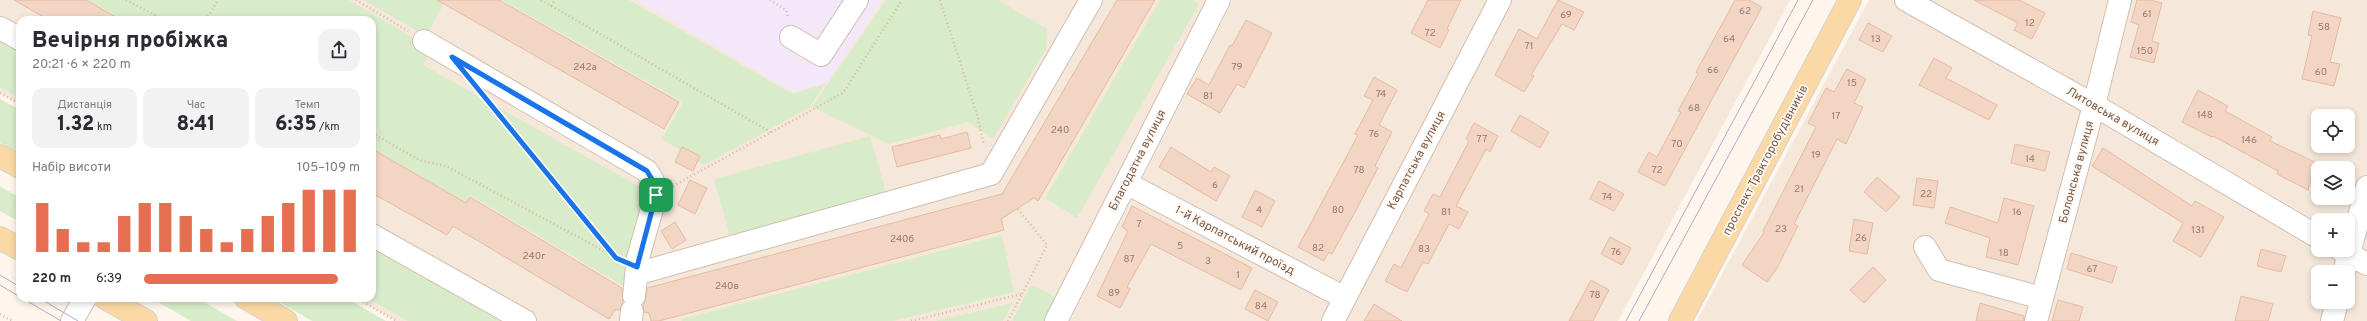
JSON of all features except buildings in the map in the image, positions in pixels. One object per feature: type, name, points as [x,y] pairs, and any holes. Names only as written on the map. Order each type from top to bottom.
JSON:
[{"type":"main road","name":"проспект Тракторобудівників","points":[[1680,321],[1850,0]]},
{"type":"main road","points":[[0,156],[16,165]]},
{"type":"main road","points":[[0,238],[16,247]]},
{"type":"main road","points":[[112,302],[146,321]]},
{"type":"main road","points":[[253,302],[286,321]]},
{"type":"street","points":[[791,36],[821,55],[857,0]]},
{"type":"street","points":[[636,271],[991,174],[1091,0]]},
{"type":"street","name":"Благодатна вулиця","points":[[1056,321],[1219,0]]},
{"type":"street","name":"Карпатська вулиця","points":[[1333,321],[1500,0]]},
{"type":"street","name":"Литовська вулиця","points":[[1906,0],[2094,105],[2311,233]]},
{"type":"street","name":"Болонська вулиця","points":[[2036,321],[2094,105],[2120,0]]},
{"type":"street","points":[[0,28],[16,37]]},
{"type":"street","points":[[424,41],[642,167],[653,181],[656,195],[636,271],[633,309]]},
{"type":"street","name":"1-й Карпатський проїзд","points":[[1126,183],[1345,298]]},
{"type":"street","points":[[2350,260],[2367,187]]},
{"type":"street","points":[[376,237],[525,321]]},
{"type":"street","points":[[1925,247],[1939,270],[2042,298]]},
{"type":"street","points":[[72,321],[83,302]]},
{"type":"street","points":[[2332,321],[2335,309]]},
{"type":"path","points":[[126,0],[157,16]]},
{"type":"path","points":[[208,16],[218,0]]},
{"type":"path","points":[[356,0],[424,41]]},
{"type":"path","points":[[541,0],[772,134]]},
{"type":"path","points":[[551,6],[555,0]]},
{"type":"path","points":[[770,0],[786,10],[791,36]]},
{"type":"path","points":[[656,195],[772,134],[843,94],[902,0]]},
{"type":"path","points":[[940,0],[978,118]]},
{"type":"path","points":[[0,93],[16,102]]},
{"type":"path","points":[[486,100],[616,258]]},
{"type":"path","points":[[376,135],[420,160],[446,166],[616,258],[636,271]]},
{"type":"path","points":[[1008,321],[1047,245],[1018,209]]},
{"type":"path","points":[[911,321],[1022,294]]},
{"type":"path","points":[[363,302],[396,321]]},
{"type":"path","points":[[0,314],[12,321]]},
{"type":"shaded area","points":[[0,0],[1219,0],[1056,321],[396,321],[363,302],[376,302],[376,16],[16,16],[16,103],[0,93]]},
{"type":"shaded area","points":[[636,0],[883,0],[827,83],[793,92]]},
{"type":"shaded area","points":[[1233,0],[1790,0],[1618,321],[1070,321]]},
{"type":"shaded area","points":[[1869,0],[2367,0],[2367,321],[1697,321]]},
{"type":"green space","points":[[88,0],[349,0],[432,49],[423,65],[647,191],[625,287],[470,195],[466,202],[376,151],[376,16],[116,16]]},
{"type":"green space","points":[[363,0],[446,0],[426,36]]},
{"type":"green space","points":[[502,0],[629,0],[792,94],[825,84],[809,108],[704,165],[662,139],[683,102]]},
{"type":"green space","points":[[886,0],[998,0],[1047,29],[1046,49],[993,139],[968,122],[889,144],[812,107]]},
{"type":"green space","points":[[1160,0],[1193,0],[1199,4],[1077,218],[1045,198]]},
{"type":"green space","points":[[0,39],[16,48],[16,97],[0,87]]},
{"type":"green space","points":[[0,99],[16,108],[16,152],[0,143]]},
{"type":"green space","points":[[870,136],[886,193],[730,236],[714,179]]},
{"type":"green space","points":[[0,186],[16,196],[16,220],[0,211]]},
{"type":"green space","points":[[1002,235],[1014,292],[893,321],[682,321],[682,319]]},
{"type":"green space","points":[[376,251],[500,321],[408,321],[375,302]]},
{"type":"green space","points":[[1031,285],[1060,299],[1049,321],[1012,321]]},
{"type":"green space","points":[[158,302],[204,302],[237,321],[191,321]]},
{"type":"green space","points":[[279,302],[353,302],[386,321],[312,321]]},
{"type":"green space","points":[[1013,303],[1003,321],[935,321]]},
{"type":"tram line","points":[[1626,321],[1798,0]]},
{"type":"tram line","points":[[1639,321],[1813,0]]},
{"type":"tram line","points":[[0,275],[16,285]]},
{"type":"tram line","points":[[0,285],[16,295]]},
{"type":"tram line","points":[[29,302],[61,321]]},
{"type":"tram line","points":[[46,302],[78,321]]},
{"type":"route","points":[[452,57],[642,167],[647,171],[653,181],[656,195],[638,258],[637,267],[616,258],[452,57]]}]
